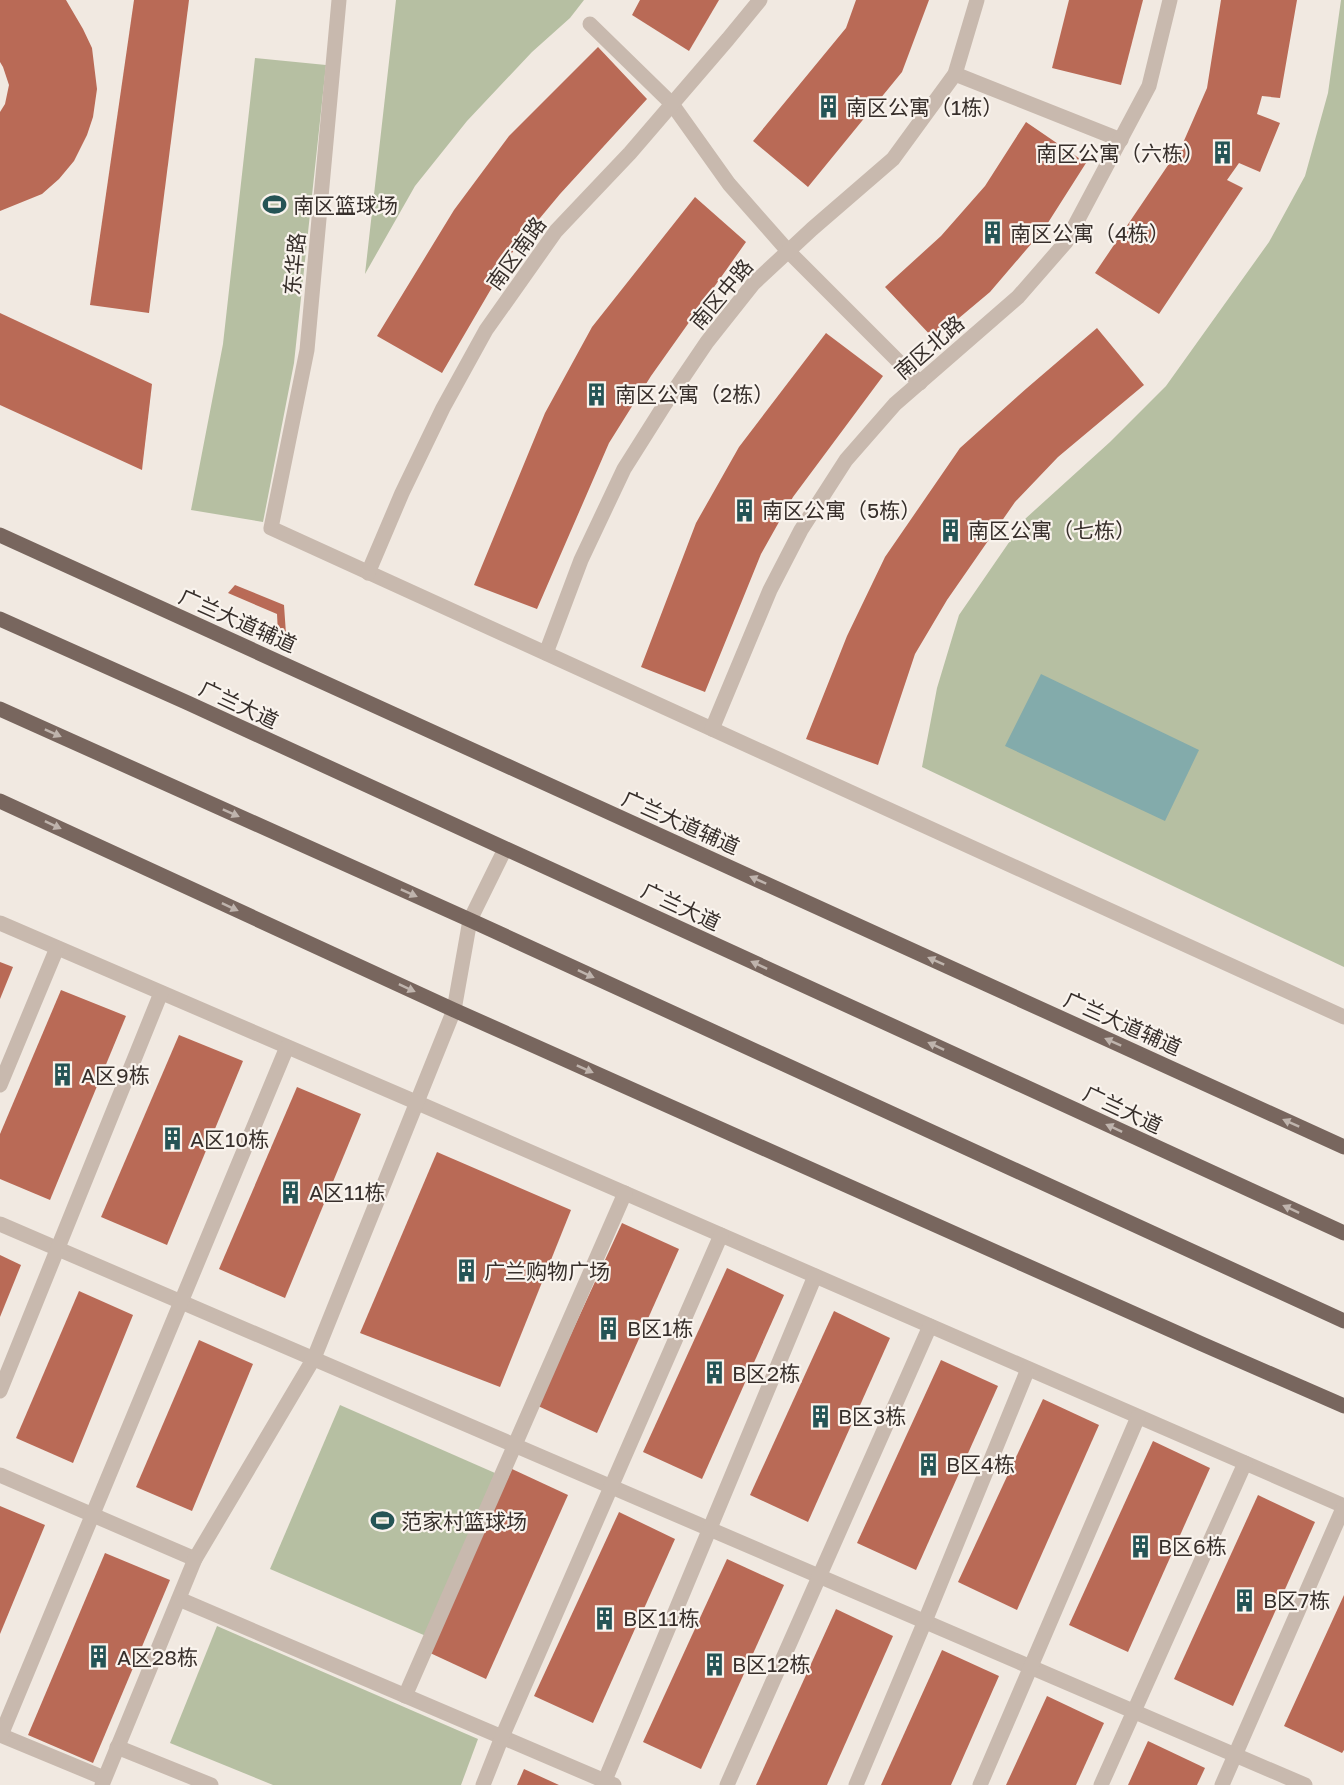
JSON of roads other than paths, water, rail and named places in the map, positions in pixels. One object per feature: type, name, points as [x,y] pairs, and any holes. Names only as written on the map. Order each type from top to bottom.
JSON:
[{"type":"main road","name":"广兰大道辅道","points":[[0,535],[1344,1147]]},
{"type":"main road","name":"广兰大道","points":[[0,619],[1344,1233]]},
{"type":"main road","points":[[0,709],[470,920],[1344,1321]]},
{"type":"main road","points":[[0,801],[454,1010],[1180,1335],[1344,1406]]},
{"type":"street","name":"东华路","points":[[339,0],[307,350],[270,528],[368,573]]},
{"type":"street","name":"南区南路","points":[[368,573],[438,419],[486,330],[556,231],[630,153],[760,0]]},
{"type":"street","name":"南区中路","points":[[546,654],[581,560],[624,469],[665,404],[707,342],[753,284],[893,159],[955,74],[977,0]]},
{"type":"street","name":"南区北路","points":[[712,729],[770,590],[801,530],[846,460],[895,404],[1018,297],[1066,242],[1149,86],[1170,0]]},
{"type":"street","points":[[590,24],[672,104],[729,184],[788,251],[920,382]]},
{"type":"street","points":[[955,74],[1121,140]]},
{"type":"street","points":[[368,573],[1344,1017]]},
{"type":"street","points":[[287,1047],[1,1735],[103,1782],[195,1559],[314,1358],[454,1010],[470,920],[505,849]]},
{"type":"street","points":[[0,923],[1344,1506],[1222,1785]]},
{"type":"street","points":[[0,1085],[57,948]]},
{"type":"street","points":[[0,1391],[161,993]]},
{"type":"street","points":[[405,1696],[625,1193]]},
{"type":"street","points":[[0,1224],[1305,1785]]},
{"type":"street","points":[[483,1785],[721,1235]]},
{"type":"street","points":[[179,1599],[607,1784],[815,1276]]},
{"type":"street","points":[[727,1785],[930,1326]]},
{"type":"street","points":[[856,1785],[1028,1369]]},
{"type":"street","points":[[980,1785],[1138,1417]]},
{"type":"street","points":[[1101,1785],[1245,1463]]},
{"type":"street","points":[[0,1475],[195,1559]]},
{"type":"street","points":[[117,1747],[211,1785]]},
{"type":"water","points":[[1041,674],[1199,750],[1165,821],[1005,746]]},
{"type":"place","name":"南区公寓（1栋）","points":[[828,107]]},
{"type":"place","name":"南区公寓（六栋）","points":[[1222,153]]},
{"type":"place","name":"南区篮球场","points":[[275,205]]},
{"type":"place","name":"南区公寓（4栋）","points":[[992,233]]},
{"type":"place","name":"南区公寓（2栋）","points":[[597,394]]},
{"type":"place","name":"南区公寓（5栋）","points":[[744,510]]},
{"type":"place","name":"南区公寓（七栋）","points":[[950,530]]},
{"type":"place","name":"A区9栋","points":[[63,1075]]},
{"type":"place","name":"A区10栋","points":[[172,1139]]},
{"type":"place","name":"A区11栋","points":[[291,1192]]},
{"type":"place","name":"广兰购物广场","points":[[466,1271]]},
{"type":"place","name":"B区1栋","points":[[609,1328]]},
{"type":"place","name":"B区2栋","points":[[714,1373]]},
{"type":"place","name":"B区3栋","points":[[820,1416]]},
{"type":"place","name":"B区4栋","points":[[928,1464]]},
{"type":"place","name":"范家村篮球场","points":[[383,1521]]},
{"type":"place","name":"B区6栋","points":[[1140,1546]]},
{"type":"place","name":"B区7栋","points":[[1245,1600]]},
{"type":"place","name":"B区11栋","points":[[605,1618]]},
{"type":"place","name":"A区28栋","points":[[99,1657]]},
{"type":"place","name":"B区12栋","points":[[714,1664]]}]
